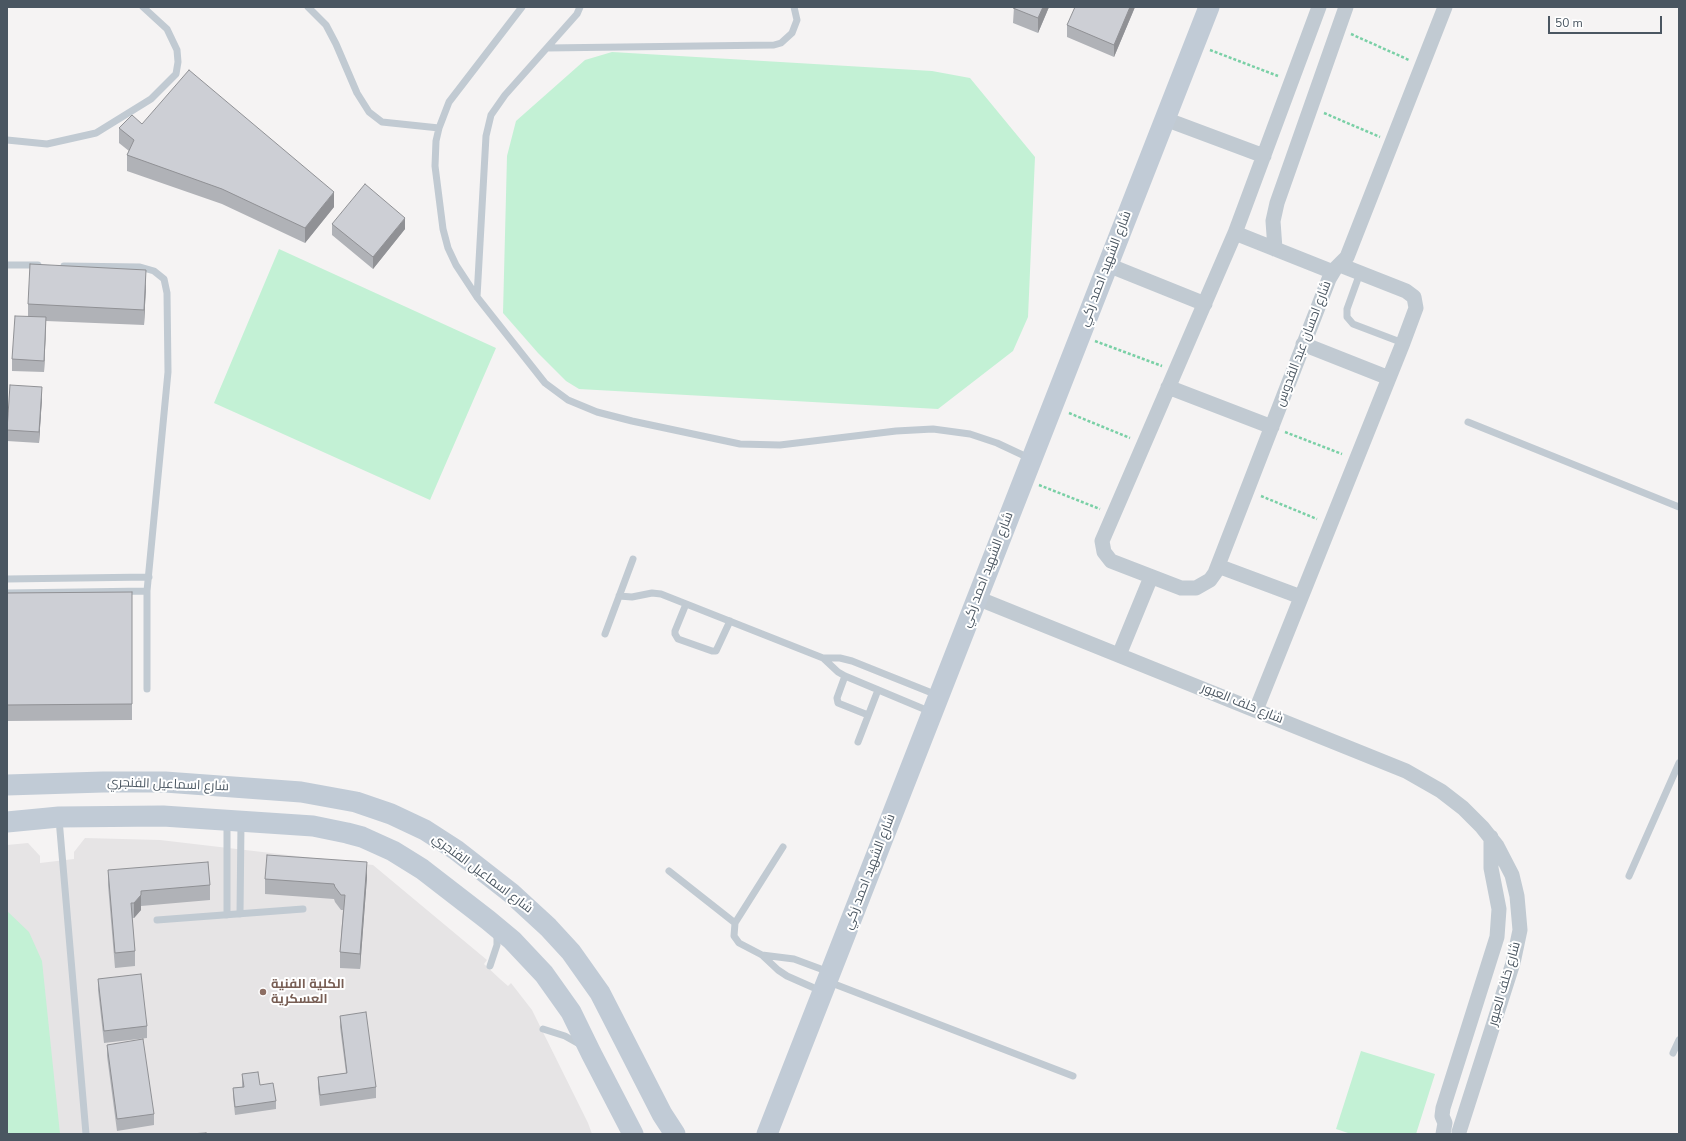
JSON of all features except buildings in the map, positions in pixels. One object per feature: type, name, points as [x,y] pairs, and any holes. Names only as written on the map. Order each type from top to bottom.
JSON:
[{"type":"main road","name":"شارع الشهيد احمد زكي","points":[[767,1134],[1209,7]]},
{"type":"main road","name":"شارع اسماعيل الفنجري","points":[[9,783],[164,782],[301,792],[356,802],[391,814],[425,830],[456,850],[511,893],[548,927],[571,952],[600,993],[662,1114],[675,1134]]},
{"type":"main road","points":[[7,822],[59,817],[163,816],[330,829],[346,832],[378,844],[403,856],[497,927],[523,951],[554,986],[571,1012],[629,1131]]},
{"type":"street","name":"شارع احسان عبد القدوس","points":[[1319,7],[1235,233],[1102,541],[1104,552],[1107,557],[1117,564],[1181,588],[1196,588],[1210,580],[1218,566],[1303,344],[1337,269],[1347,257],[1445,7]]},
{"type":"street","points":[[1274,249],[1273,221],[1277,202],[1346,7]]},
{"type":"street","points":[[1165,119],[1264,156]]},
{"type":"street","points":[[1235,233],[1274,249],[1337,269],[1360,273],[1406,291],[1414,297],[1416,308],[1256,710]]},
{"type":"street","points":[[1108,265],[1205,304]]},
{"type":"street","points":[[1303,344],[1389,378]]},
{"type":"street","points":[[1168,388],[1272,427]]},
{"type":"street","points":[[1218,566],[1301,597]]},
{"type":"street","points":[[1119,655],[1151,577]]},
{"type":"street","name":"شارع خلف العبور","points":[[977,598],[1387,763],[1418,777],[1458,804],[1473,817],[1491,837],[1508,865],[1515,886],[1520,918],[1518,941],[1513,963],[1462,1133]]},
{"type":"street","name":"شارع خلف العبور","points":[[1444,1129],[1442,1116],[1443,1108],[1497,937],[1499,909],[1491,868],[1491,837]]},
{"type":"street","points":[[1444,1129],[1452,1129],[1462,1133]]},
{"type":"lane","points":[[7,140],[47,144],[96,133],[151,99],[176,74],[178,62],[177,50],[167,29],[143,7]]},
{"type":"lane","points":[[308,7],[326,25],[336,44],[357,93],[369,112],[382,122],[439,128]]},
{"type":"lane","points":[[522,7],[449,102],[439,128],[436,141],[436,166],[443,229],[448,248],[456,265],[477,297],[545,383],[568,400],[597,412],[740,444],[780,445],[914,429],[952,431],[970,434],[997,443],[1031,459]]},
{"type":"lane","points":[[477,297],[488,126],[497,104],[577,14],[580,7]]},
{"type":"lane","points":[[547,48],[774,45],[780,43],[792,33],[797,20],[794,7]]},
{"type":"lane","points":[[7,265],[140,267],[154,271],[164,279],[167,293],[168,372],[147,590],[147,689]]},
{"type":"lane","points":[[1360,273],[1347,309],[1347,317],[1353,324],[1403,343]]},
{"type":"lane","points":[[1468,422],[1679,507]]},
{"type":"lane","points":[[605,634],[633,559]]},
{"type":"lane","points":[[7,579],[149,577]]},
{"type":"lane","points":[[7,593],[147,590]]},
{"type":"lane","points":[[619,596],[632,597],[656,593],[823,658],[838,672],[878,690],[936,704]]},
{"type":"lane","points":[[686,604],[674,634],[678,638],[685,641],[712,651],[716,651],[730,621]]},
{"type":"lane","points":[[823,658],[840,658],[852,661],[936,704]]},
{"type":"lane","points":[[845,676],[837,698],[838,703],[868,715]]},
{"type":"lane","points":[[858,742],[878,690]]},
{"type":"lane","points":[[1629,876],[1679,763]]},
{"type":"lane","points":[[59,817],[86,1134]]},
{"type":"lane","points":[[234,821],[240,914]]},
{"type":"lane","points":[[227,915],[234,821]]},
{"type":"lane","points":[[783,847],[735,923],[733,931],[736,940],[742,945],[762,955],[787,976],[827,982],[1073,1076]]},
{"type":"lane","points":[[669,871],[735,923]]},
{"type":"lane","points":[[157,920],[303,909]]},
{"type":"lane","points":[[490,966],[497,945],[497,927]]},
{"type":"lane","points":[[762,955],[794,959],[827,982]]},
{"type":"lane","points":[[543,1029],[565,1036],[578,1043],[590,1053]]},
{"type":"lane","points":[[1673,1053],[1679,1040]]},
{"type":"path","points":[[1338,29],[1421,66]]},
{"type":"path","points":[[1195,45],[1291,81]]},
{"type":"path","points":[[1310,108],[1392,142]]},
{"type":"path","points":[[1081,335],[1176,371]]},
{"type":"path","points":[[1053,406],[1144,444]]},
{"type":"path","points":[[1272,427],[1356,459]]},
{"type":"path","points":[[1024,479],[1113,514]]},
{"type":"path","points":[[1247,491],[1330,525]]},
{"type":"shaded area","name":"الكلية الفنية العسكرية","points":[[85,838],[160,840],[373,865],[487,960],[484,964],[508,986],[511,983],[532,1010],[592,1134],[7,1134],[7,845],[28,843],[40,856],[40,863],[74,859],[74,852]]},
{"type":"green space","points":[[612,52],[932,71],[970,78],[1035,157],[1028,317],[1013,351],[938,409],[579,389],[566,381],[538,353],[503,313],[507,156],[516,121],[585,60]]},
{"type":"green space","points":[[279,249],[496,348],[430,500],[214,403]]},
{"type":"green space","points":[[7,911],[29,932],[42,961],[60,1134],[7,1134]]},
{"type":"green space","points":[[1361,1051],[1435,1074],[1416,1134],[1351,1134],[1336,1129]]},
{"type":"place","name":"الكلية الفنية العسكرية","points":[[263,992]]}]
